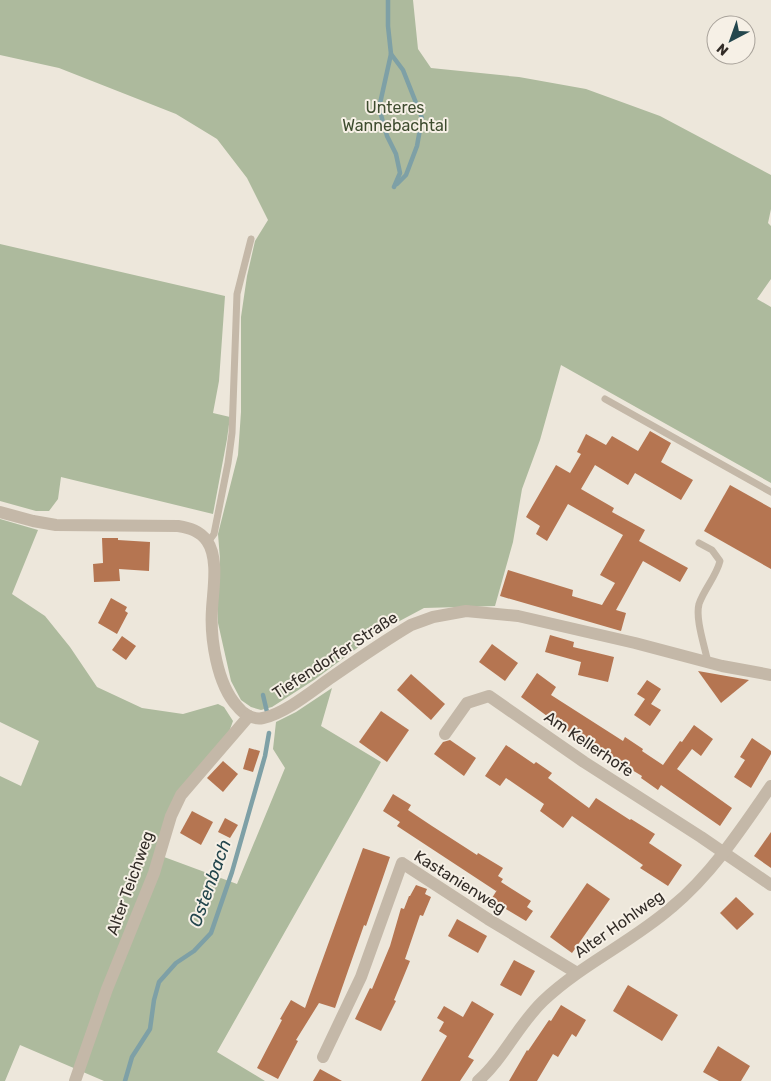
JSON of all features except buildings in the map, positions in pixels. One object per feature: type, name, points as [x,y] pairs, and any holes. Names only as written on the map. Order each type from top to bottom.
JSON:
[{"type":"street","points":[[0,512],[56,525],[187,527],[201,534],[208,542],[212,552],[214,572],[212,643],[226,690],[232,702],[249,716]]},
{"type":"street","name":"Tiefendorfer Straße","points":[[249,716],[264,718],[287,707],[411,625],[433,617],[466,611],[518,616],[635,643],[708,663],[747,672],[771,675]]},
{"type":"street","name":"Am Kellerhofe","points":[[445,734],[467,703],[489,696],[584,762],[723,852]]},
{"type":"street","name":"Alter Teichweg","points":[[75,1081],[107,989],[154,873],[171,816],[181,795],[249,716]]},
{"type":"street","name":"Alter Hohlweg","points":[[478,1081],[494,1065],[542,1002],[577,973],[672,908],[723,852],[771,786]]},
{"type":"street","points":[[723,852],[771,885]]},
{"type":"street","name":"Kastanienweg","points":[[323,1057],[361,977],[402,863],[488,919],[577,973]]},
{"type":"lane","points":[[208,542],[214,534],[228,463],[232,433],[237,294],[251,238]]},
{"type":"lane","points":[[606,399],[771,492]]},
{"type":"lane","points":[[699,543],[712,550],[720,561],[718,570],[700,603],[698,613],[708,663]]},
{"type":"green space","name":"Unteres Wannebachtal","points":[[0,0],[413,0],[418,49],[431,68],[519,77],[586,89],[660,116],[771,175],[771,209],[768,223],[771,226],[771,279],[757,299],[771,307],[771,483],[561,365],[540,440],[522,489],[513,542],[495,606],[424,608],[379,632],[314,680],[272,707],[261,710],[251,707],[241,700],[231,681],[218,623],[217,598],[220,559],[218,534],[238,455],[241,412],[241,317],[247,276],[255,241],[268,220],[247,178],[217,139],[176,114],[59,68],[0,55]]},
{"type":"green space","points":[[0,244],[225,296],[219,381],[213,413],[230,417],[213,514],[61,477],[58,499],[49,511],[36,511],[0,501]]},
{"type":"green space","points":[[0,519],[38,530],[12,594],[45,616],[70,647],[97,687],[142,708],[183,714],[218,704],[224,707],[233,721],[229,732],[174,799],[156,854],[237,884],[285,768],[273,749],[276,722],[296,712],[332,688],[321,726],[381,762],[217,1052],[265,1081],[104,1081],[20,1045],[5,1081],[0,1081],[0,776],[21,786],[39,741],[0,722]]},
{"type":"waterway","name":"Ostenbach","points":[[388,0],[391,54],[379,108],[387,136],[396,154],[400,173],[394,187]]},
{"type":"waterway","name":"Ostenbach","points":[[391,54],[403,70],[422,118],[417,146],[406,175],[397,184]]},
{"type":"waterway","name":"Ostenbach","points":[[263,695],[267,712]]},
{"type":"waterway","name":"Ostenbach","points":[[125,1081],[132,1057],[150,1029],[154,1000],[159,982],[176,963],[194,951],[211,933],[232,872],[265,756],[269,733]]}]
